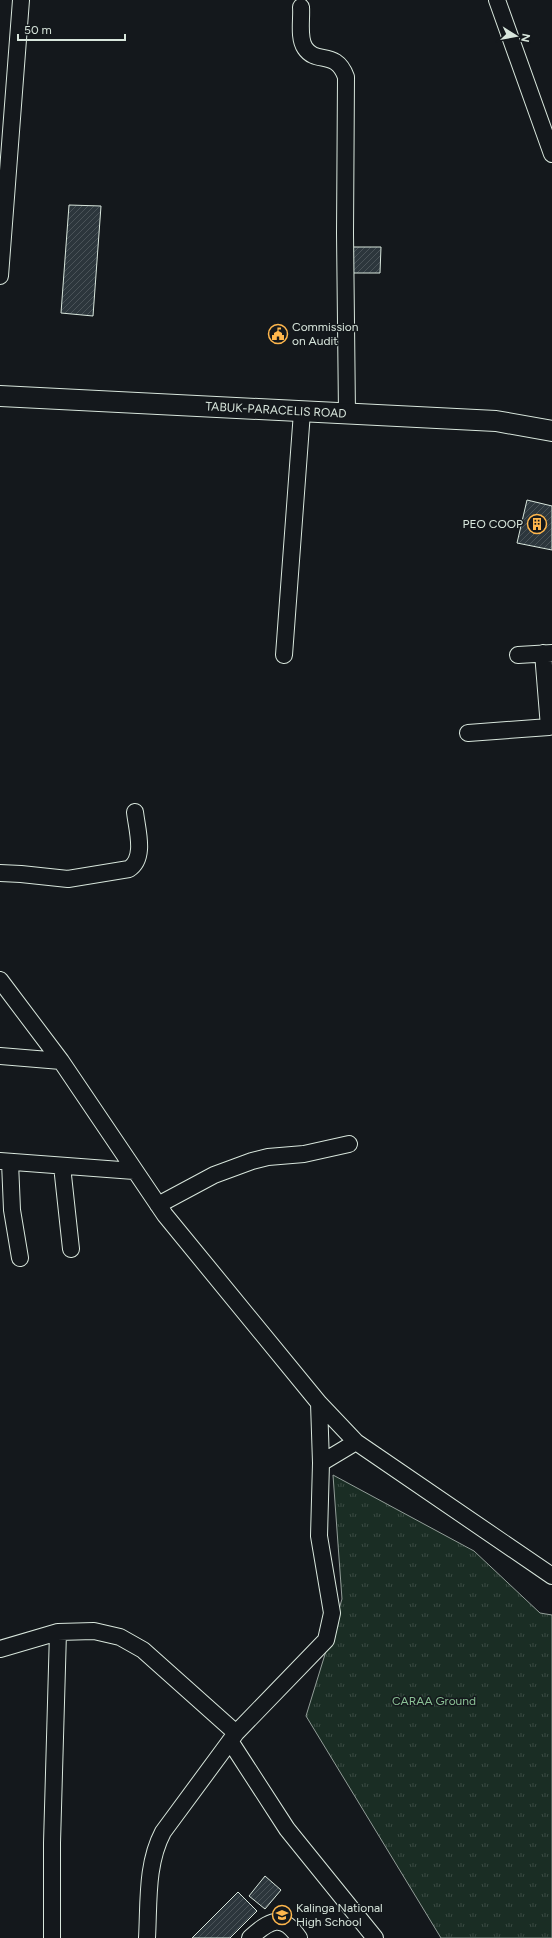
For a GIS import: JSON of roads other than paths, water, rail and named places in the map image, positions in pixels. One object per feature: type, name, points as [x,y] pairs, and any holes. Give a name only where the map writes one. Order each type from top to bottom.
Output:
[{"type":"main road","name":"TABUK-PARACELIS ROAD","points":[[0,396],[496,421],[552,430]]},
{"type":"street","points":[[0,276],[21,0]]},
{"type":"street","points":[[497,0],[552,154]]},
{"type":"street","points":[[301,7],[302,41],[305,48],[316,56],[335,60],[340,64],[346,77],[345,233],[347,414]]},
{"type":"street","points":[[284,655],[302,412]]},
{"type":"street","points":[[468,733],[549,727],[548,653],[518,655]]},
{"type":"street","points":[[0,873],[68,879],[129,869],[135,865],[139,853],[135,812]]},
{"type":"street","points":[[0,980],[60,1061],[158,1205],[319,1403],[356,1442],[552,1576]]},
{"type":"street","points":[[0,1056],[60,1061]]},
{"type":"street","points":[[158,1205],[214,1176],[252,1160],[312,1153],[349,1144]]},
{"type":"street","points":[[20,1258],[5,1162],[134,1171]]},
{"type":"street","points":[[62,1166],[71,1249]]},
{"type":"street","points":[[147,1938],[152,1860],[156,1844],[163,1832],[233,1737],[326,1640],[331,1625],[332,1613],[319,1536],[319,1403]]},
{"type":"street","points":[[320,1463],[356,1442]]},
{"type":"street","points":[[0,1649],[58,1632],[94,1631],[120,1637],[143,1650],[233,1737],[287,1829],[375,1938]]},
{"type":"street","points":[[52,1938],[52,1843],[58,1632]]},
{"type":"street","points":[[250,1938],[264,1925],[274,1921],[282,1922],[291,1927],[299,1938]]},
{"type":"place","name":"Commission on Audit","points":[[278,334]]},
{"type":"place","name":"PEO COOP","points":[[537,524]]},
{"type":"place","name":"Kalinga National High School","points":[[282,1915]]},
{"type":"park label","name":"CARAA Ground","points":[[434,1701]]}]
